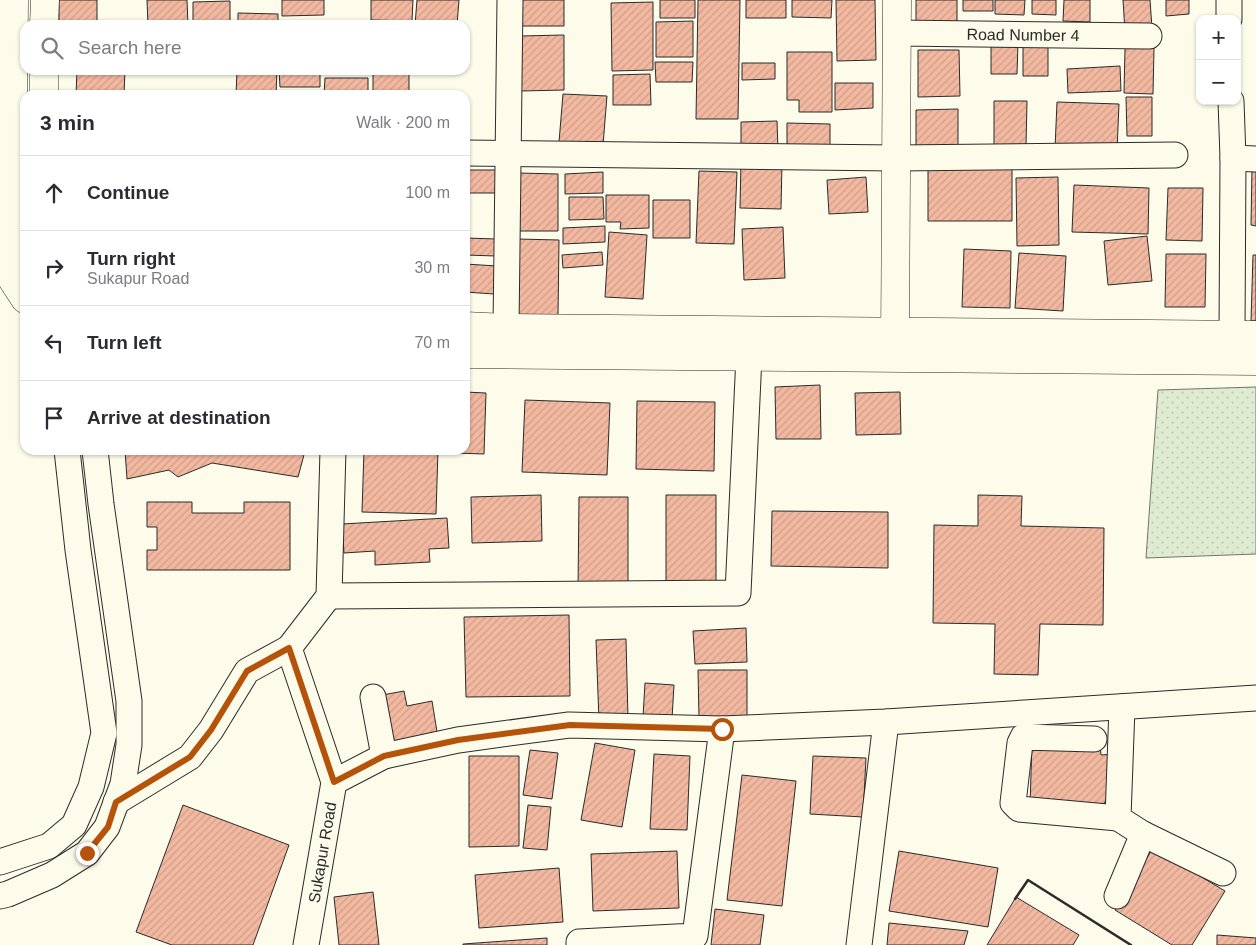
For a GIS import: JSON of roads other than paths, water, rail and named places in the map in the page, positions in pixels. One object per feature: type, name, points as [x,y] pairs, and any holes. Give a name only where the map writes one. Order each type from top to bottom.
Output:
[{"type":"street","points":[[14,0],[19,152],[12,279],[20,291]]},
{"type":"street","points":[[44,20],[45,0]]},
{"type":"street","points":[[506,328],[510,0]]},
{"type":"street","points":[[895,344],[897,0]]},
{"type":"street","points":[[1229,0],[1229,15]]},
{"type":"street","name":"Road Number 4","points":[[897,33],[1149,36]]},
{"type":"street","points":[[44,75],[44,90]]},
{"type":"street","points":[[1137,347],[1244,334],[1244,159],[1232,105]]},
{"type":"street","points":[[470,152],[896,158],[1175,155]]},
{"type":"street","points":[[470,326],[895,344],[1137,347],[1256,361]]},
{"type":"street","points":[[470,354],[749,356],[895,344]]},
{"type":"street","points":[[329,596],[738,594],[749,356]]},
{"type":"street","points":[[0,862],[49,846],[74,825],[91,787],[104,734],[78,550],[68,455]]},
{"type":"street","points":[[0,896],[52,875],[87,853],[108,827],[123,784],[128,745],[129,702],[96,455]]},
{"type":"street","points":[[116,802],[190,757],[211,730],[247,671],[289,648],[329,596],[333,455]]},
{"type":"street","name":"Sukapur Road","points":[[289,648],[334,782],[306,945]]},
{"type":"street","points":[[373,697],[384,756]]},
{"type":"street","points":[[334,782],[384,756],[458,740],[570,725],[722,729],[886,722],[1256,698]]},
{"type":"street","points":[[1118,818],[1122,707]]},
{"type":"street","points":[[859,945],[886,722]]},
{"type":"street","points":[[579,945],[579,942],[695,936],[722,729]]},
{"type":"street","points":[[1094,739],[1024,738],[1020,743],[1013,803],[1019,809],[1118,818],[1143,834],[1223,873]]},
{"type":"street","points":[[1117,896],[1143,834]]}]
